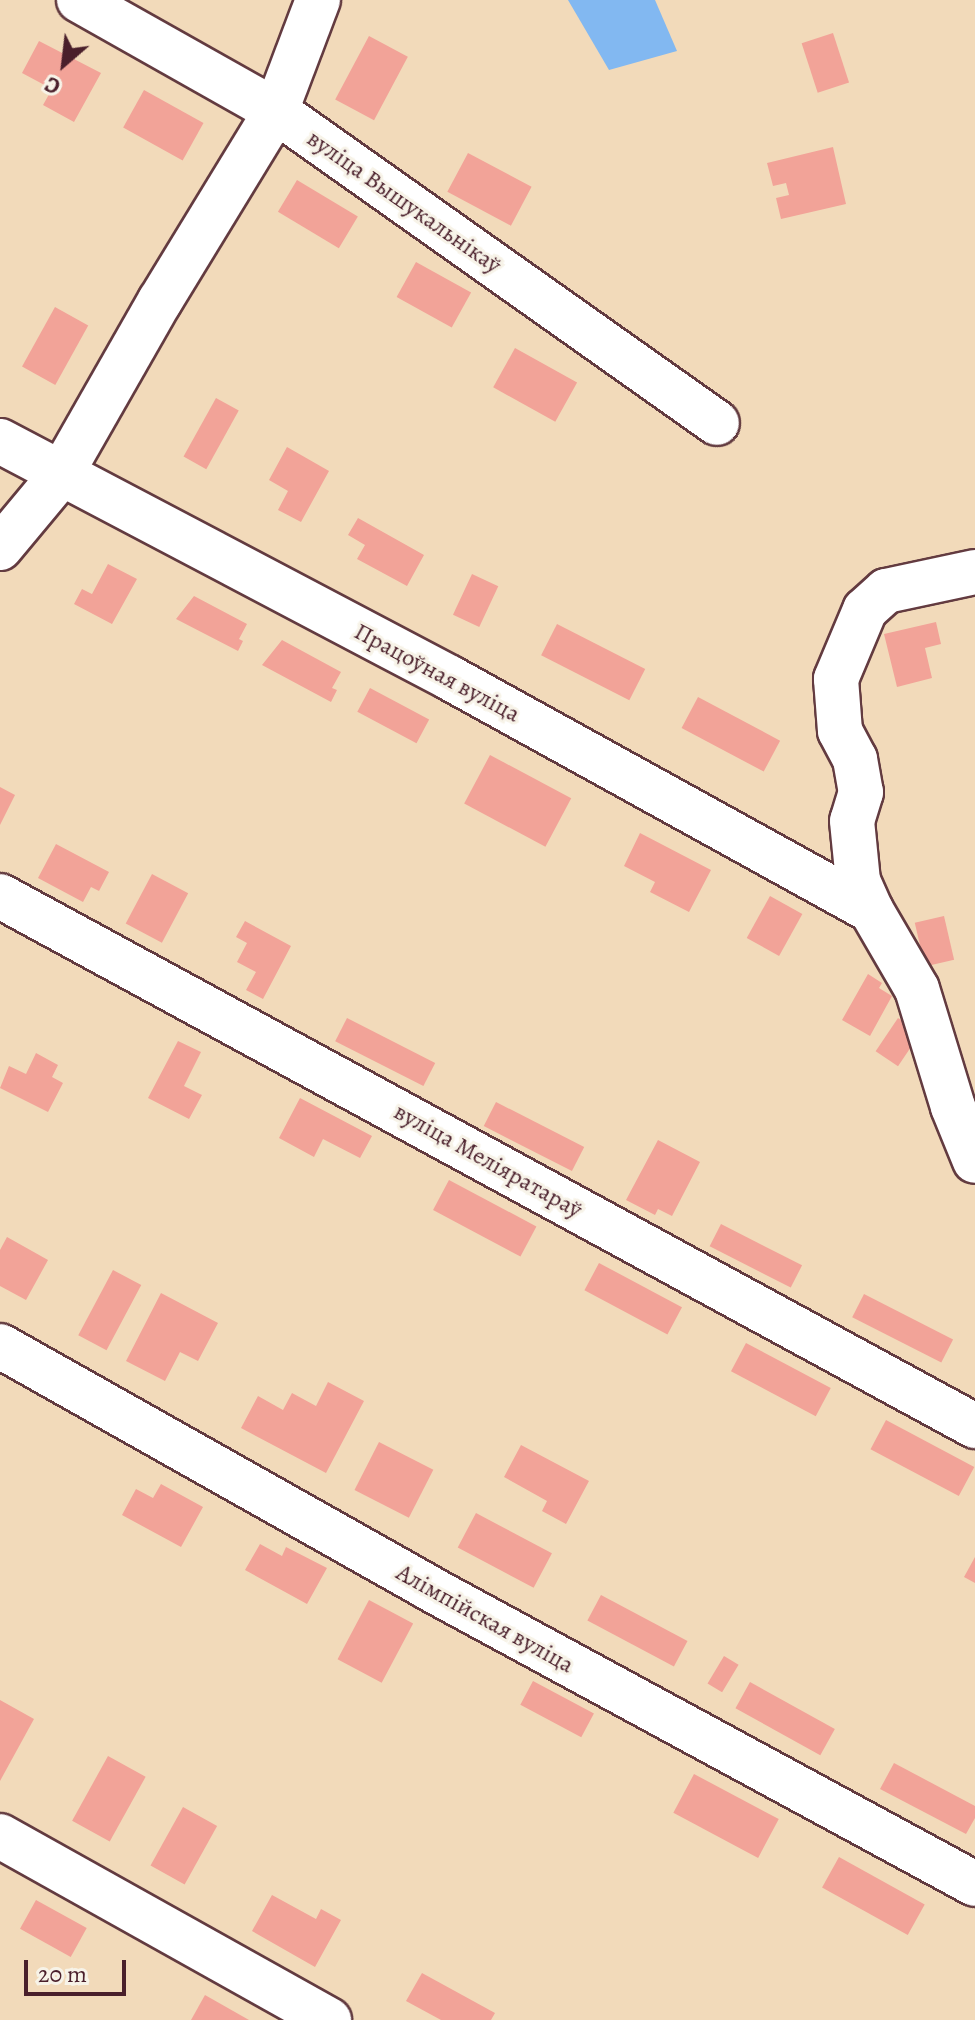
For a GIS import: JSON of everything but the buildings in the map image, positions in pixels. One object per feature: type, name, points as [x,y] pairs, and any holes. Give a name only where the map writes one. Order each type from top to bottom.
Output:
[{"type":"street","name":"вуліца Вышукальнікаў","points":[[79,0],[276,111],[717,423]]},
{"type":"street","points":[[0,548],[60,476],[160,301],[276,111],[318,0]]},
{"type":"street","name":"Працоўная вуліца","points":[[0,441],[60,476],[450,678],[871,910]]},
{"type":"street","points":[[975,572],[886,591],[865,610],[836,679],[840,731],[855,759],[861,792],[852,821],[852,851],[858,881],[871,910],[917,989],[953,1107],[975,1161]]},
{"type":"street","name":"вуліца Меліяратараў","points":[[0,896],[975,1426]]},
{"type":"street","name":"Алімпійская вуліца","points":[[0,1346],[429,1588],[975,1884]]},
{"type":"street","points":[[0,1836],[329,2020]]},
{"type":"water","points":[[568,0],[655,0],[677,51],[609,70]]}]
